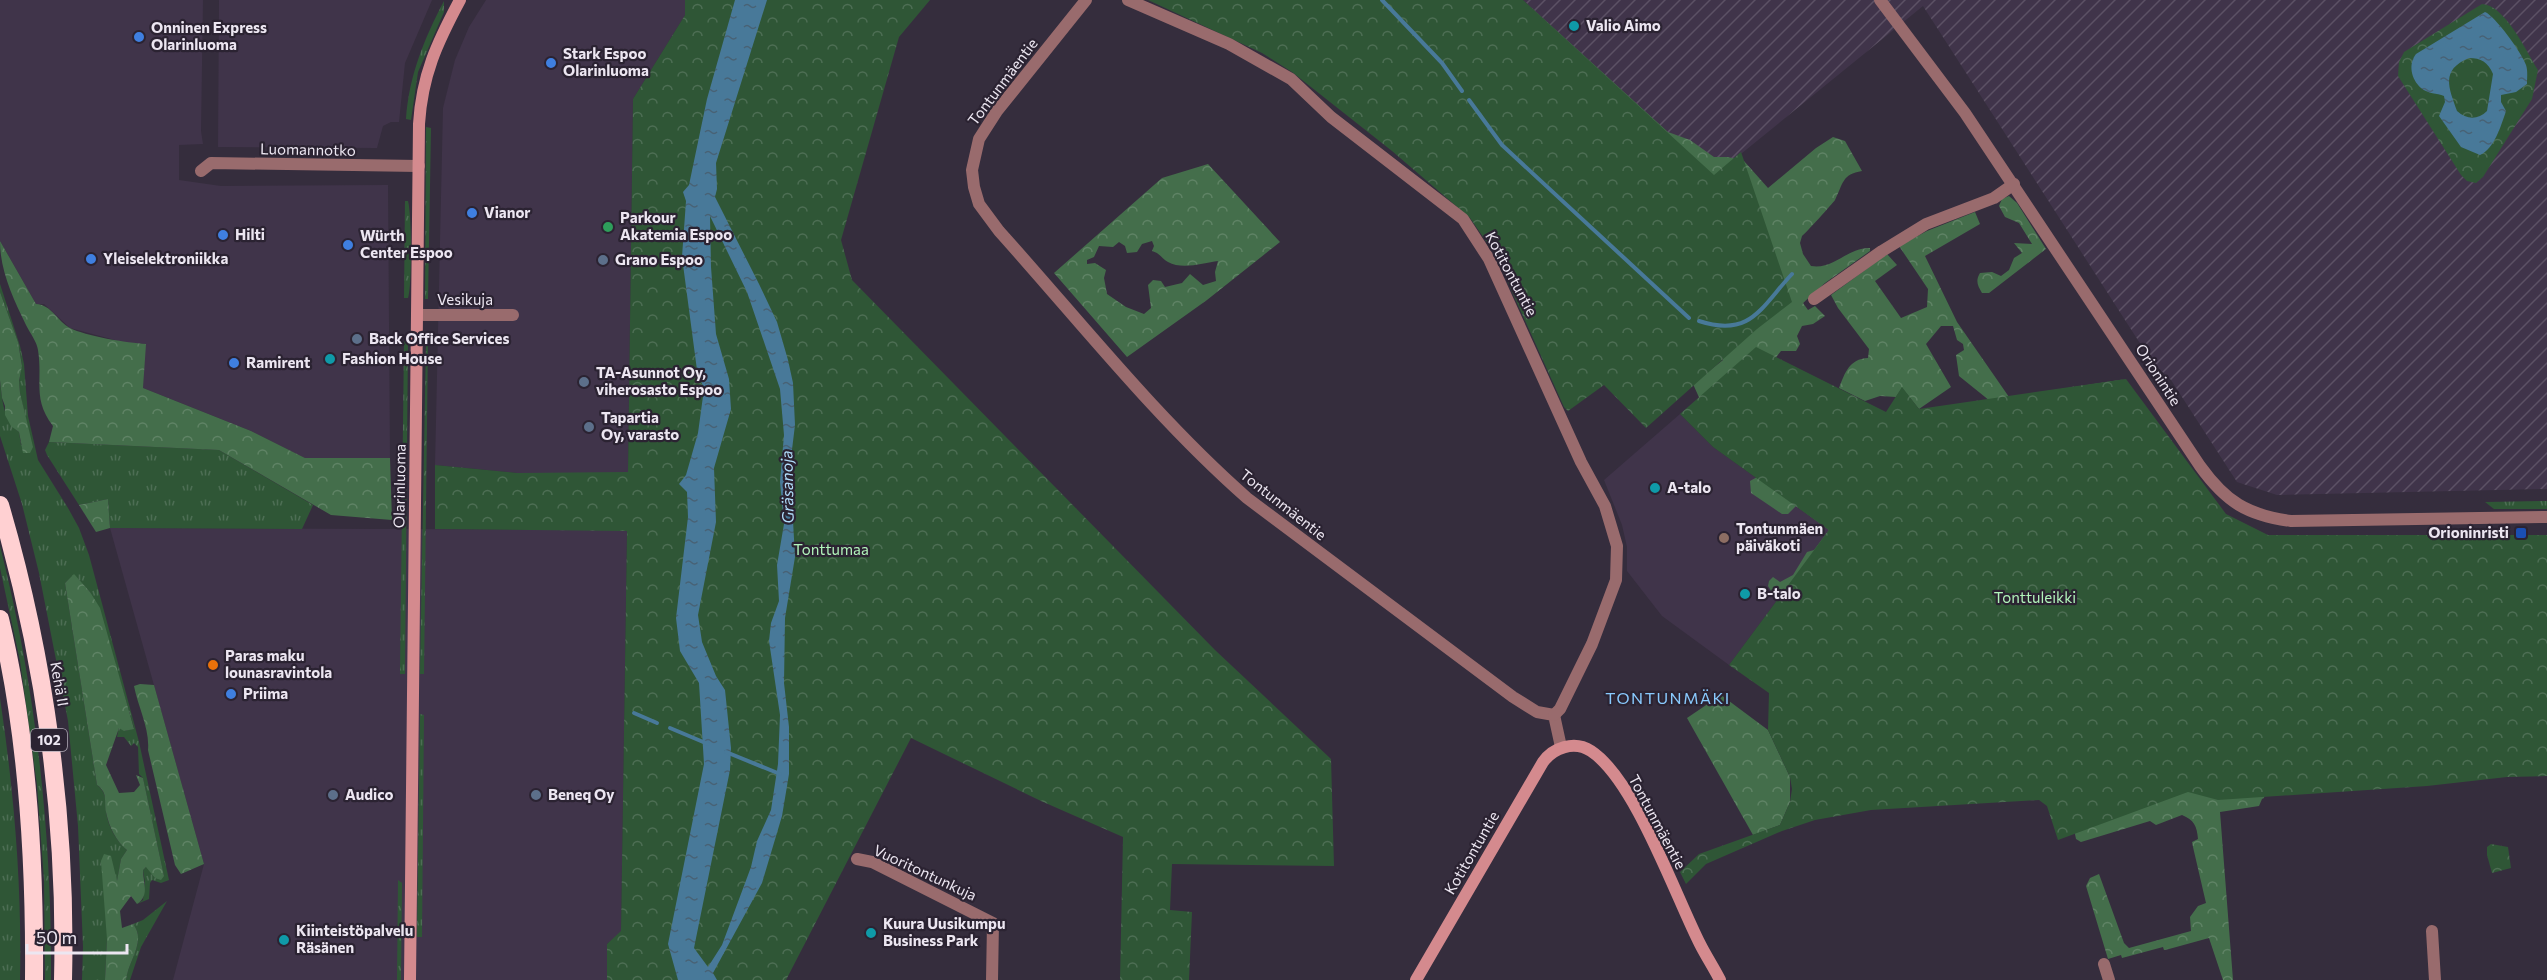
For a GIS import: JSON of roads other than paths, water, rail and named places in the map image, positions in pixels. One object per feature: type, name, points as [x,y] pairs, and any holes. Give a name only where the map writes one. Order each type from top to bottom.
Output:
[{"type":"highway","name":"Kehä II","points":[[0,505],[31,632],[44,704],[60,855],[63,980]]},
{"type":"highway","name":"102","points":[[0,619],[25,775],[32,853],[34,980]]},
{"type":"main road","name":"Olarinluoma","points":[[410,980],[418,166],[421,96],[426,72],[460,0]]},
{"type":"main road","name":"Kotitontuntie","points":[[1416,980],[1543,762],[1549,753],[1561,747]]},
{"type":"main road","name":"Tontunmäentie","points":[[1561,747],[1574,747],[1592,752],[1622,784],[1720,980]]},
{"type":"street","name":"Tontunmäentie","points":[[1086,0],[997,111],[979,139],[972,170],[979,204],[999,231],[1163,416],[1211,466],[1247,498],[1513,697],[1537,712],[1554,715]]},
{"type":"street","name":"Kotitontuntie","points":[[1128,0],[1229,44],[1291,79],[1331,117],[1463,219],[1489,259],[1581,462],[1605,506],[1617,546],[1616,580],[1592,644],[1560,709],[1554,715]]},
{"type":"street","name":"Orionintie","points":[[1880,0],[1965,113],[2014,184],[2212,483],[2239,507],[2265,518],[2291,521],[2547,518]]},
{"type":"street","name":"Luomannotko","points":[[201,171],[211,163],[418,166]]},
{"type":"street","points":[[1814,299],[1882,251],[1926,224],[1985,202],[2014,184]]},
{"type":"street","name":"Vesikuja","points":[[417,315],[513,315]]},
{"type":"street","points":[[1554,715],[1561,747]]},
{"type":"street","name":"Vuoritontunkuja","points":[[857,859],[872,862],[993,923],[992,980]]},
{"type":"street","points":[[2432,931],[2435,980]]},
{"type":"street","points":[[2104,964],[2109,980]]},
{"type":"water","name":"Gräsanoja","points":[[735,0],[767,0],[716,163],[715,197],[777,322],[793,383],[795,425],[790,466],[795,557],[785,618],[784,683],[789,727],[789,774],[782,816],[762,883],[713,973],[717,980],[678,980],[668,944],[704,764],[699,683],[680,651],[676,618],[688,517],[687,492],[679,484],[686,475],[698,433],[704,389],[697,370],[682,257],[686,201],[683,192],[689,185],[707,99]],"holes":[[[710,216],[747,292],[780,389],[784,435],[780,482],[784,524],[777,565],[779,601],[771,623],[769,641],[780,715],[778,764],[771,810],[757,841],[751,867],[722,945],[708,967],[694,948],[730,770],[731,748],[725,690],[716,676],[702,642],[698,615],[716,522],[714,468],[731,409],[729,379],[716,334]]]},
{"type":"water","points":[[2485,12],[2495,20],[2514,44],[2526,65],[2527,84],[2516,92],[2501,95],[2501,102],[2506,111],[2496,136],[2485,152],[2480,155],[2461,147],[2439,116],[2445,102],[2444,96],[2427,91],[2418,84],[2411,67],[2416,54]],"holes":[[[2469,58],[2489,66],[2493,74],[2487,111],[2472,118],[2457,111],[2451,95],[2449,80],[2454,68]]]},
{"type":"waterway","points":[[1382,0],[1442,63],[1462,91]]},
{"type":"waterway","points":[[1469,100],[1502,145],[1689,318]]},
{"type":"waterway","points":[[1699,321],[1717,325],[1743,322],[1763,308],[1792,274]]},
{"type":"waterway","points":[[634,713],[657,723]]},
{"type":"waterway","points":[[670,728],[708,744]]},
{"type":"waterway","points":[[726,752],[780,774]]},
{"type":"place","name":"Valio Aimo","points":[[1574,26]]},
{"type":"place","name":"Onninen Express Olarinluoma","points":[[139,37]]},
{"type":"place","name":"Stark Espoo Olarinluoma","points":[[551,63]]},
{"type":"place","name":"Vianor","points":[[472,213]]},
{"type":"place","name":"Parkour Akatemia Espoo","points":[[608,227]]},
{"type":"place","name":"Hilti","points":[[223,235]]},
{"type":"place","name":"Würth Center Espoo","points":[[348,245]]},
{"type":"place","name":"Yleiselektroniikka","points":[[91,259]]},
{"type":"place","name":"Grano Espoo","points":[[603,260]]},
{"type":"place","name":"Back Office Services","points":[[357,339]]},
{"type":"place","name":"Fashion House","points":[[330,359]]},
{"type":"place","name":"Ramirent","points":[[234,363]]},
{"type":"place","name":"TA-Asunnot Oy, viherosasto Espoo","points":[[584,382]]},
{"type":"place","name":"Tapartia Oy, varasto","points":[[589,427]]},
{"type":"place","name":"A-talo","points":[[1655,488]]},
{"type":"place","name":"Orioninristi","points":[[2521,533]]},
{"type":"place","name":"Tontunmäen päiväkoti","points":[[1724,538]]},
{"type":"place","name":"B-talo","points":[[1745,594]]},
{"type":"place","name":"Paras maku lounasravintola","points":[[213,665]]},
{"type":"place","name":"Priima","points":[[231,694]]},
{"type":"place","name":"Audico","points":[[333,795]]},
{"type":"place","name":"Beneq Oy","points":[[536,795]]},
{"type":"place","name":"Kuura Uusikumpu Business Park","points":[[871,933]]},
{"type":"place","name":"Kiinteistöpalvelu Räsänen","points":[[284,940]]},
{"type":"district","name":"TONTUNMÄKI","points":[[1668,698]]},
{"type":"park label","name":"Tonttumaa","points":[[831,550]]},
{"type":"park label","name":"Tonttuleikki","points":[[2035,598]]}]
